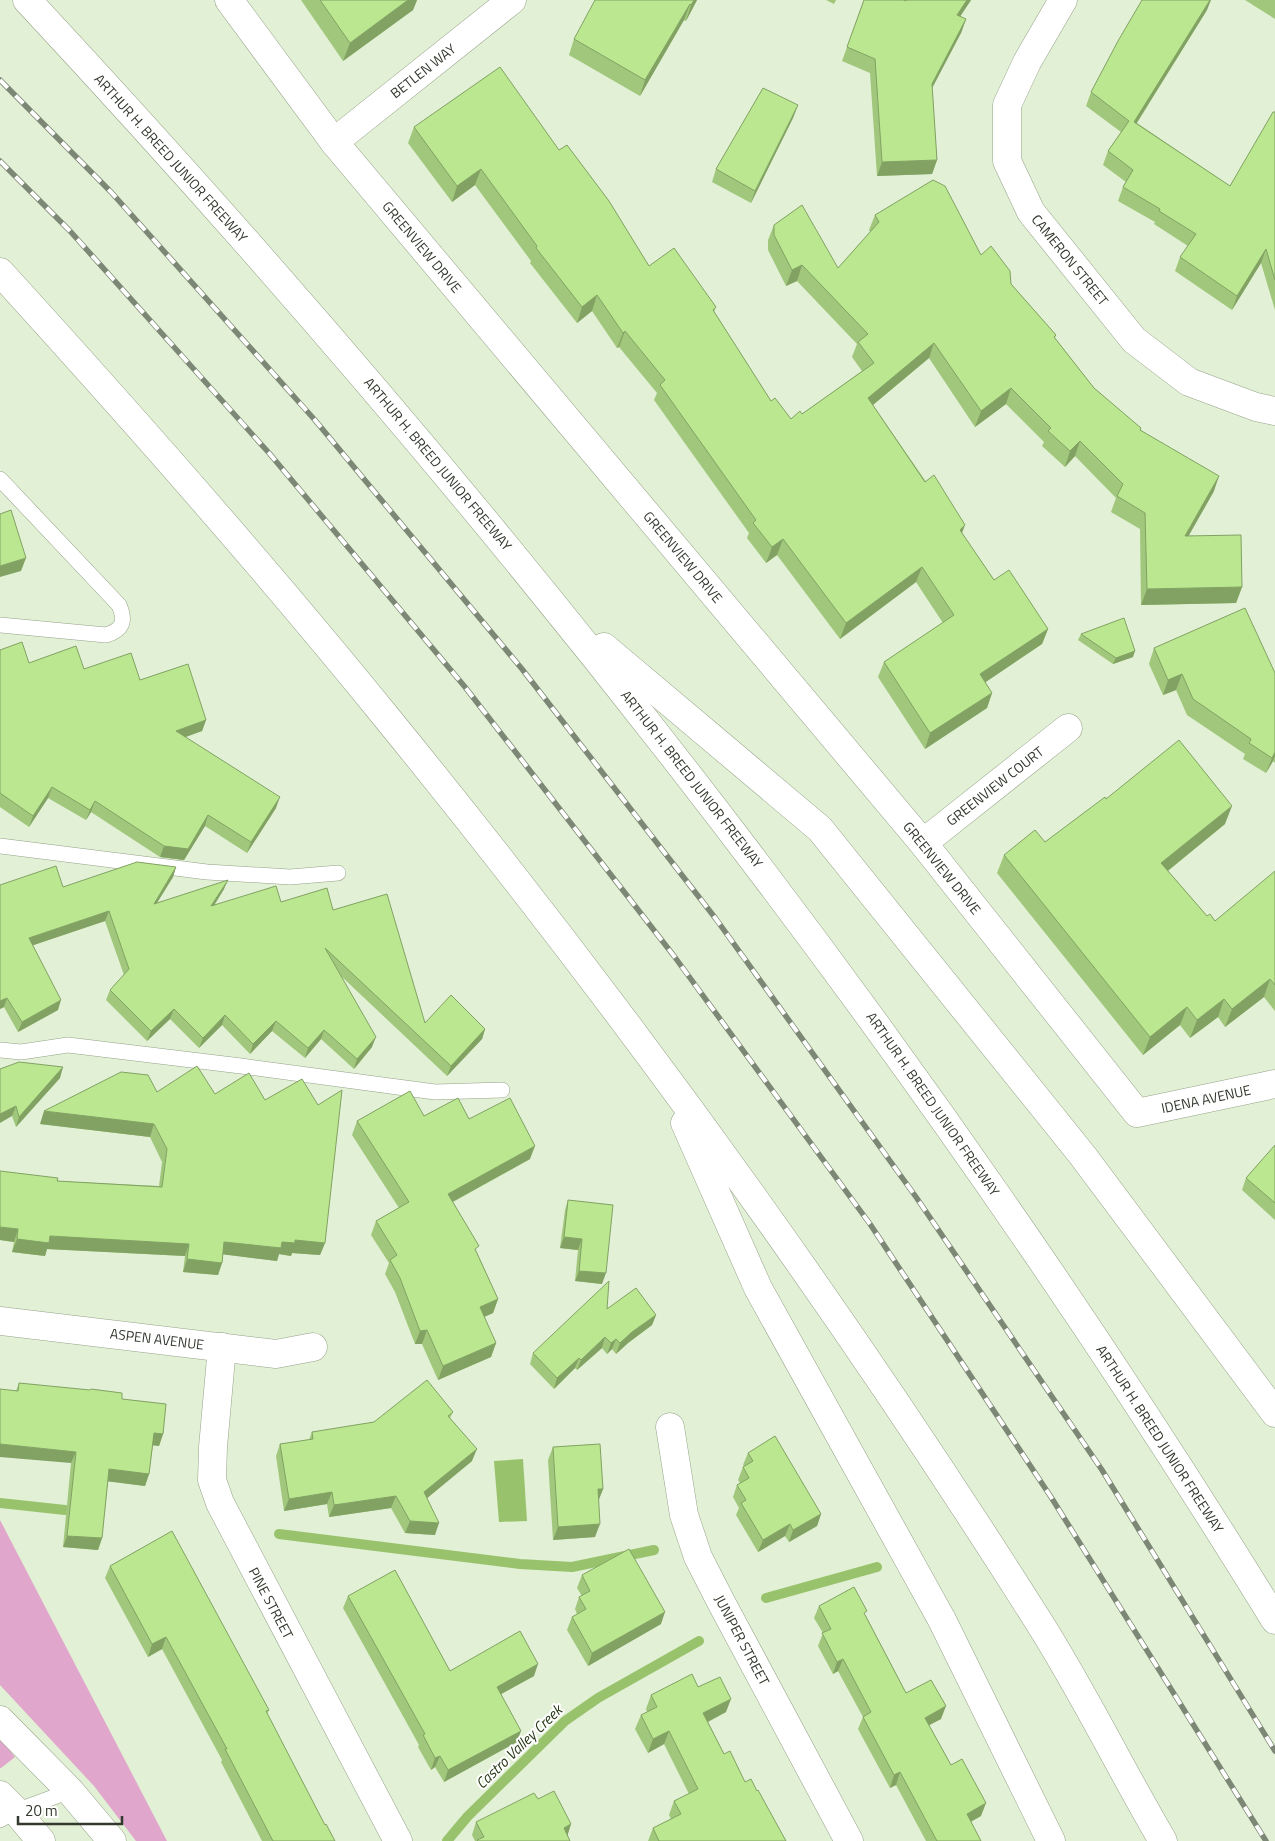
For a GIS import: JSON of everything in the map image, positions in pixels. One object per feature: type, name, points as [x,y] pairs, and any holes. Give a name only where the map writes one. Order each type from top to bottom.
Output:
[{"type":"main road","name":"ARTHUR H. BREED JUNIOR FREEWAY","points":[[27,0],[165,150],[362,373],[556,606],[743,845],[925,1092],[1098,1344],[1184,1475],[1275,1620]]},
{"type":"main road","name":"GREENVIEW DRIVE","points":[[229,0],[334,142],[923,843],[1137,1114]]},
{"type":"main road","name":"BETLEN WAY","points":[[334,142],[512,0]]},
{"type":"main road","name":"CAMERON STREET","points":[[1063,0],[1027,62],[1007,105],[1007,161],[1030,212],[1134,340],[1189,382],[1256,407],[1275,411]]},
{"type":"main road","points":[[0,272],[194,488],[386,717],[487,842],[662,1072],[835,1314],[994,1552],[1046,1632],[1164,1841]]},
{"type":"main road","points":[[556,606],[820,829],[1084,1156],[1275,1414]]},
{"type":"main road","name":"GREENVIEW COURT","points":[[923,843],[1068,728]]},
{"type":"main road","points":[[662,1072],[758,1288],[942,1620],[1050,1841]]},
{"type":"main road","name":"IDENA AVENUE","points":[[1137,1114],[1275,1084]]},
{"type":"main road","name":"ASPEN AVENUE","points":[[0,1321],[276,1354],[313,1347]]},
{"type":"main road","name":"PINE STREET","points":[[222,1347],[212,1480],[220,1503],[398,1841]]},
{"type":"main road","name":"JUNIPER STREET","points":[[670,1427],[684,1515],[698,1557],[849,1841]]},
{"type":"main road","points":[[0,1720],[70,1790],[112,1841]]},
{"type":"main road","points":[[5,1808],[41,1841]]},
{"type":"lane","points":[[0,479],[120,605],[123,615],[122,625],[115,632],[106,635],[0,625]]},
{"type":"lane","points":[[0,846],[207,872],[290,877],[338,873]]},
{"type":"lane","points":[[0,1050],[21,1052],[68,1045],[435,1092],[502,1090]]},
{"type":"lane","points":[[5,1808],[70,1790]]},
{"type":"shaded area","points":[[523,1459],[527,1521],[499,1522],[494,1461]]},
{"type":"shaded area","points":[[0,1520],[167,1841],[136,1841],[94,1786],[0,1685]]},
{"type":"shaded area","points":[[0,1738],[15,1757],[1,1768],[0,1768]]},
{"type":"building","points":[[320,0],[408,0],[350,43]]},
{"type":"building","points":[[595,0],[694,0],[645,80],[574,39]]},
{"type":"building","points":[[864,0],[967,0],[957,15],[966,19],[932,84],[937,160],[882,162],[875,59],[847,47]]},
{"type":"building","points":[[1142,0],[1210,0],[1134,122],[1230,186],[1273,112],[1275,112],[1275,280],[1266,249],[1237,296],[1180,257],[1196,234],[1159,211],[1160,209],[1123,187],[1133,170],[1108,151],[1129,121],[1091,92]]},
{"type":"building","points":[[500,67],[559,150],[567,145],[609,201],[649,266],[674,248],[716,307],[713,310],[771,401],[775,398],[791,419],[800,411],[802,414],[874,363],[858,342],[868,334],[802,265],[792,270],[774,235],[774,225],[802,205],[838,268],[879,222],[875,215],[933,180],[945,186],[981,255],[991,246],[1010,271],[1011,284],[1056,335],[1054,337],[1094,388],[1141,428],[1140,430],[1219,476],[1185,536],[1241,535],[1242,587],[1147,589],[1145,513],[1117,496],[1123,484],[1080,441],[1070,451],[1048,431],[1051,428],[1011,388],[981,411],[934,343],[868,398],[925,482],[934,475],[965,525],[960,530],[994,580],[1009,570],[1048,629],[980,674],[992,693],[930,733],[884,662],[954,615],[922,567],[846,623],[783,539],[772,547],[753,523],[756,520],[660,385],[665,380],[625,331],[623,333],[597,295],[582,307],[536,248],[537,246],[481,169],[457,186],[414,127]]},
{"type":"building","points":[[763,88],[798,105],[755,191],[716,169]]},
{"type":"building","points":[[11,510],[26,558],[0,566],[0,514]]},
{"type":"building","points":[[1245,608],[1275,673],[1275,752],[1272,758],[1249,743],[1251,739],[1193,699],[1182,674],[1168,680],[1154,648]]},
{"type":"building","points":[[1124,618],[1135,651],[1116,658],[1081,634]]},
{"type":"building","points":[[22,642],[29,663],[76,646],[84,669],[131,653],[140,680],[188,664],[206,720],[176,731],[280,797],[251,842],[208,815],[188,849],[164,846],[95,801],[90,810],[52,787],[33,816],[0,793],[0,650]]},
{"type":"building","points":[[1179,740],[1232,806],[1161,863],[1207,916],[1210,914],[1215,921],[1275,871],[1275,985],[1270,979],[1232,1009],[1224,999],[1197,1020],[1187,1007],[1150,1037],[1004,855],[1035,830],[1045,842],[1105,797],[1106,799]]},
{"type":"building","points":[[137,862],[176,867],[154,904],[228,880],[211,906],[276,886],[281,902],[327,888],[333,910],[387,894],[425,1023],[451,995],[485,1029],[451,1066],[325,948],[376,1037],[357,1059],[324,1030],[308,1048],[276,1021],[253,1044],[225,1015],[203,1038],[174,1009],[151,1031],[110,990],[129,969],[109,911],[29,938],[61,1000],[22,1022],[7,998],[0,1001],[0,885],[56,866],[63,887]]},
{"type":"building","points":[[19,1062],[63,1067],[19,1117],[16,1106],[0,1114],[0,1069]]},
{"type":"building","points":[[197,1066],[215,1094],[249,1073],[265,1100],[302,1079],[318,1105],[342,1090],[325,1243],[295,1240],[295,1243],[282,1242],[281,1248],[224,1242],[222,1263],[187,1259],[189,1244],[50,1236],[49,1243],[17,1239],[18,1229],[0,1227],[0,1171],[58,1178],[57,1181],[162,1187],[167,1149],[154,1124],[44,1111],[121,1072],[148,1075],[157,1092]]},
{"type":"building","points":[[410,1091],[424,1116],[458,1098],[469,1119],[510,1098],[535,1146],[448,1194],[479,1246],[475,1249],[498,1299],[480,1307],[496,1343],[443,1366],[427,1330],[420,1331],[400,1278],[390,1260],[397,1255],[376,1221],[409,1202],[357,1121]]},
{"type":"building","points":[[1275,1145],[1275,1203],[1246,1178]]},
{"type":"building","points":[[568,1200],[613,1205],[606,1273],[579,1271],[582,1239],[564,1237]]},
{"type":"building","points":[[609,1281],[607,1309],[636,1288],[656,1315],[620,1343],[616,1339],[611,1343],[605,1337],[581,1360],[579,1358],[557,1378],[533,1353]]},
{"type":"building","points":[[427,1380],[453,1412],[448,1416],[477,1449],[424,1492],[439,1523],[410,1521],[396,1496],[334,1505],[332,1492],[289,1499],[280,1444],[313,1439],[312,1432],[374,1422]]},
{"type":"building","points":[[19,1383],[122,1393],[122,1399],[166,1404],[163,1434],[154,1433],[149,1474],[109,1469],[102,1538],[67,1536],[76,1452],[0,1444],[0,1389],[18,1391]]},
{"type":"building","points":[[775,1436],[821,1514],[793,1530],[790,1524],[763,1540],[741,1503],[746,1500],[737,1485],[749,1478],[743,1467],[753,1461],[748,1453]]},
{"type":"building","points":[[600,1444],[603,1489],[598,1489],[600,1524],[558,1527],[553,1447]]},
{"type":"building","points":[[172,1531],[269,1710],[266,1711],[335,1841],[273,1841],[225,1749],[227,1749],[166,1637],[152,1644],[110,1566]]},
{"type":"building","points":[[629,1549],[665,1612],[592,1653],[572,1617],[586,1609],[579,1597],[590,1591],[582,1575]]},
{"type":"building","points":[[395,1570],[450,1671],[520,1631],[538,1664],[497,1687],[521,1731],[448,1770],[440,1756],[435,1758],[423,1735],[425,1734],[348,1596]]},
{"type":"building","points":[[854,1587],[867,1611],[864,1613],[906,1693],[931,1680],[946,1706],[925,1718],[951,1765],[962,1759],[986,1803],[967,1814],[981,1841],[937,1841],[900,1772],[894,1775],[863,1717],[871,1712],[843,1659],[837,1662],[822,1633],[831,1629],[819,1606]]},
{"type":"building","points":[[692,1674],[698,1687],[720,1677],[731,1699],[703,1713],[724,1754],[730,1751],[745,1782],[751,1779],[786,1841],[659,1841],[653,1828],[681,1814],[674,1801],[698,1789],[669,1731],[653,1739],[641,1715],[657,1707],[651,1695]]},
{"type":"building","points":[[554,1791],[571,1824],[564,1828],[570,1841],[477,1840],[484,1837],[476,1822],[534,1793],[538,1799]]},
{"type":"waterway","points":[[0,1503],[65,1510]]},
{"type":"waterway","points":[[279,1534],[520,1564],[572,1567],[654,1550]]},
{"type":"waterway","points":[[766,1598],[877,1567]]},
{"type":"waterway","name":"Castro Valley Creek","points":[[447,1841],[468,1816],[565,1721],[598,1698],[699,1641]]},
{"type":"railway","points":[[0,80],[111,192],[314,419],[522,669],[716,919],[916,1197],[1102,1470],[1275,1751]]},
{"type":"railway","points":[[0,161],[70,231],[269,453],[465,687],[674,956],[870,1224],[1051,1497],[1266,1841]]}]
